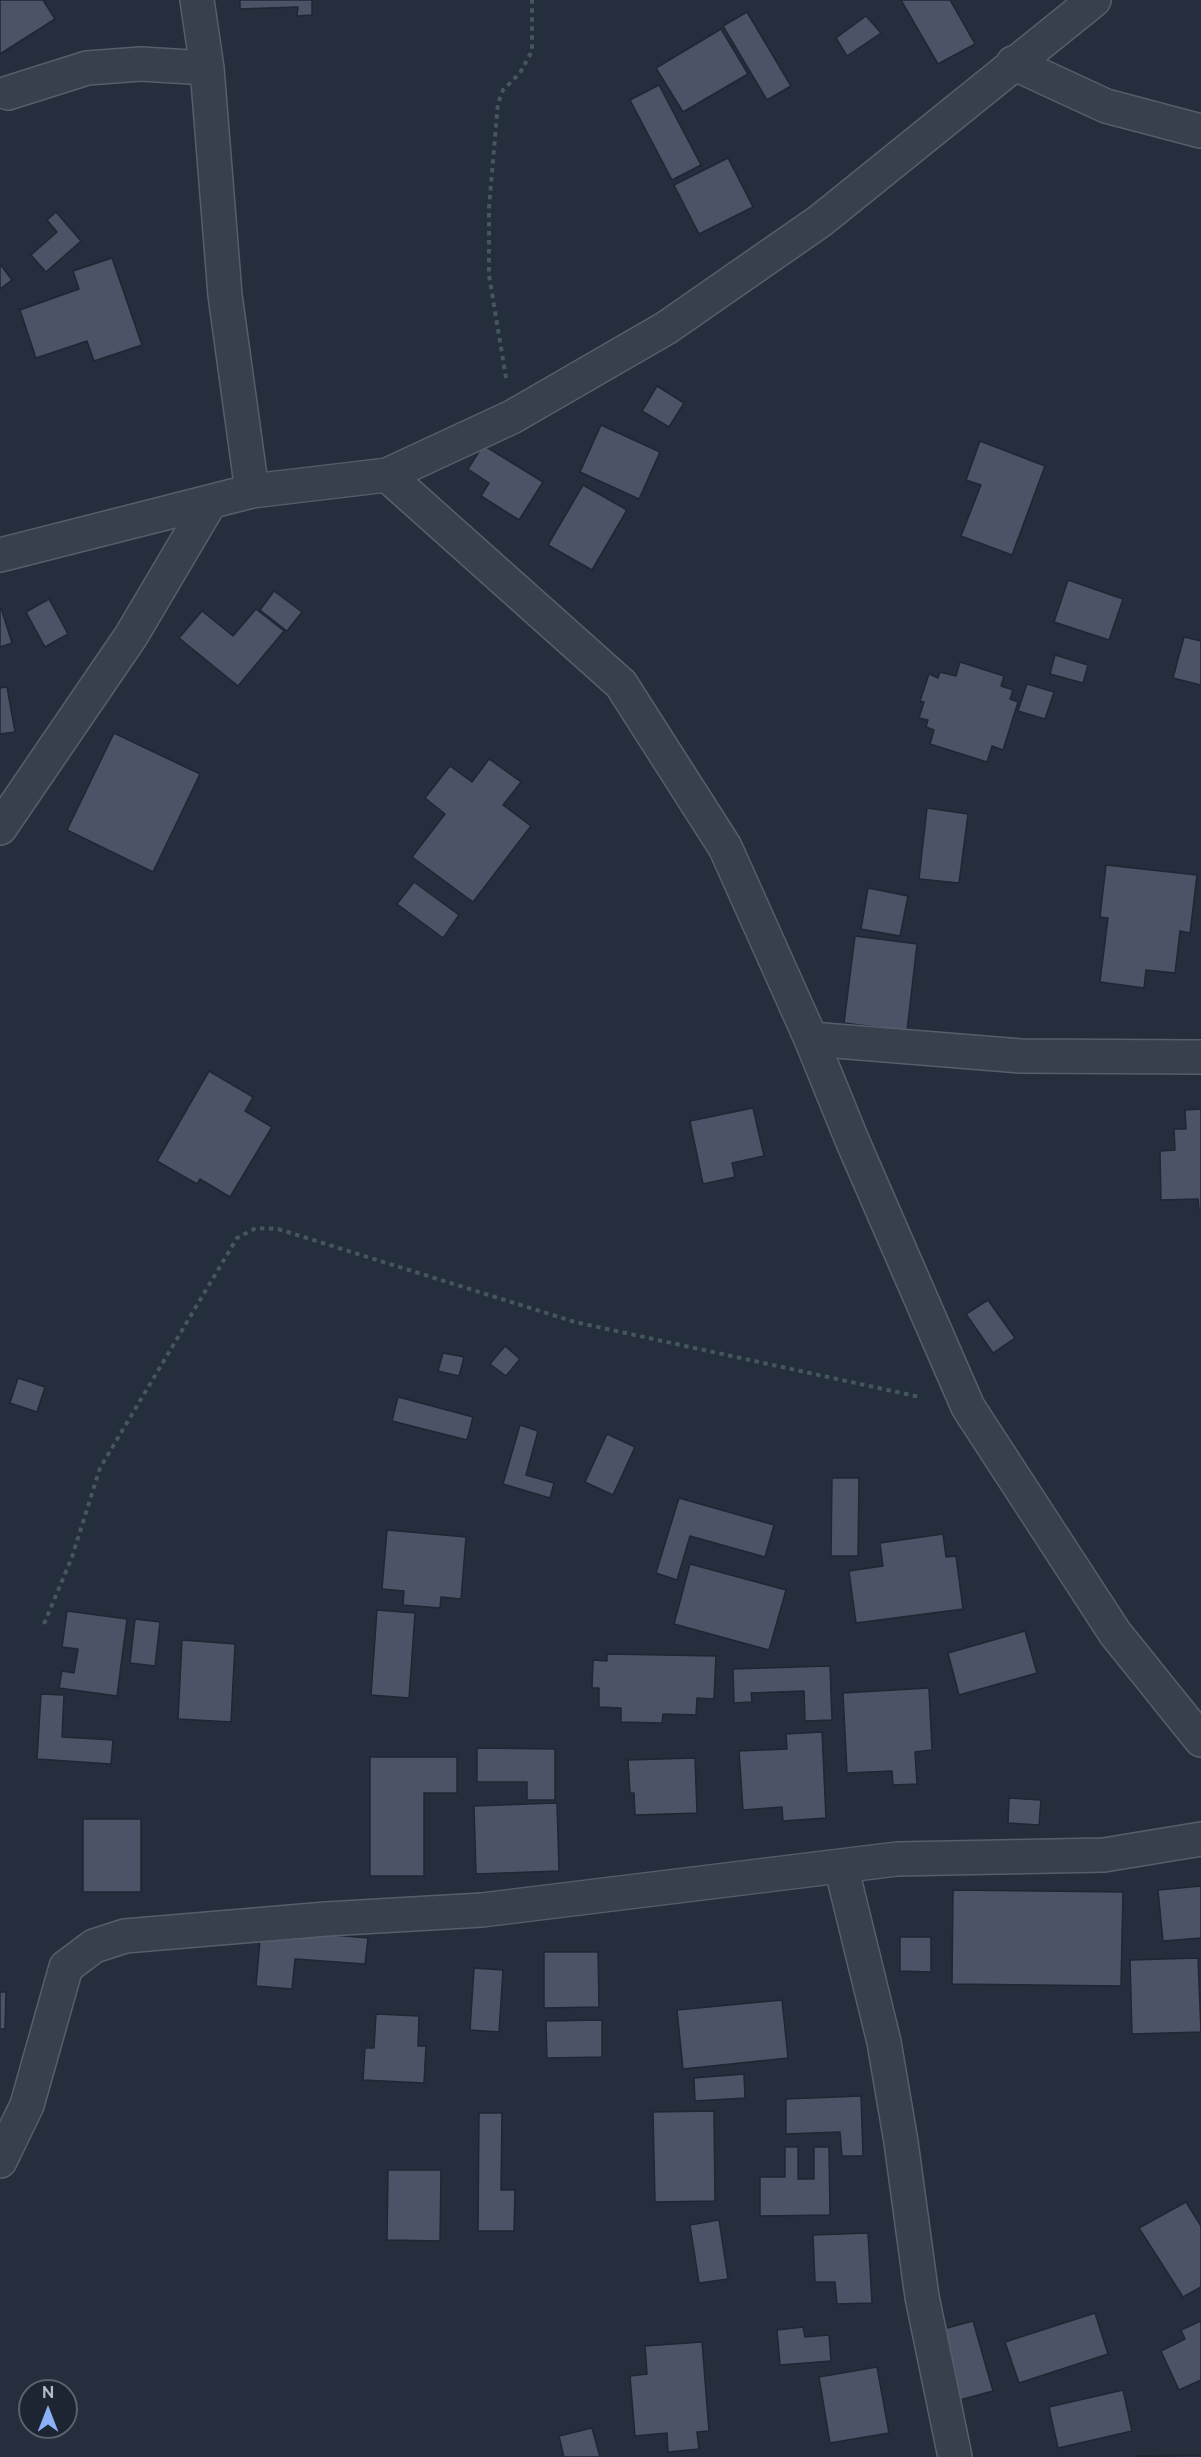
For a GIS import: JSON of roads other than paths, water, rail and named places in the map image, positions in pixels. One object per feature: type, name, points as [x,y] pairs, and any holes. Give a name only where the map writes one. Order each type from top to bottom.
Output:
[{"type":"street","points":[[197,0],[207,68],[225,295],[252,491]]},
{"type":"street","points":[[0,555],[209,504],[252,491],[387,475],[512,417],[666,328],[820,221],[1013,63],[1094,0]]},
{"type":"street","points":[[1013,63],[1106,106],[1201,131]]},
{"type":"street","points":[[8,93],[87,68],[141,64],[207,68]]},
{"type":"street","points":[[387,475],[621,684],[725,847],[811,1039],[852,1140],[968,1407],[1115,1633],[1201,1740]]},
{"type":"street","points":[[0,828],[131,636],[209,504]]},
{"type":"street","points":[[811,1039],[1021,1056],[1201,1056]]},
{"type":"street","points":[[0,2162],[27,2105],[66,1967],[94,1946],[125,1936],[326,1919],[482,1911],[897,1859],[1104,1856],[1201,1839]]},
{"type":"street","points":[[841,1866],[884,2042],[901,2142],[922,2297],[954,2457]]}]
